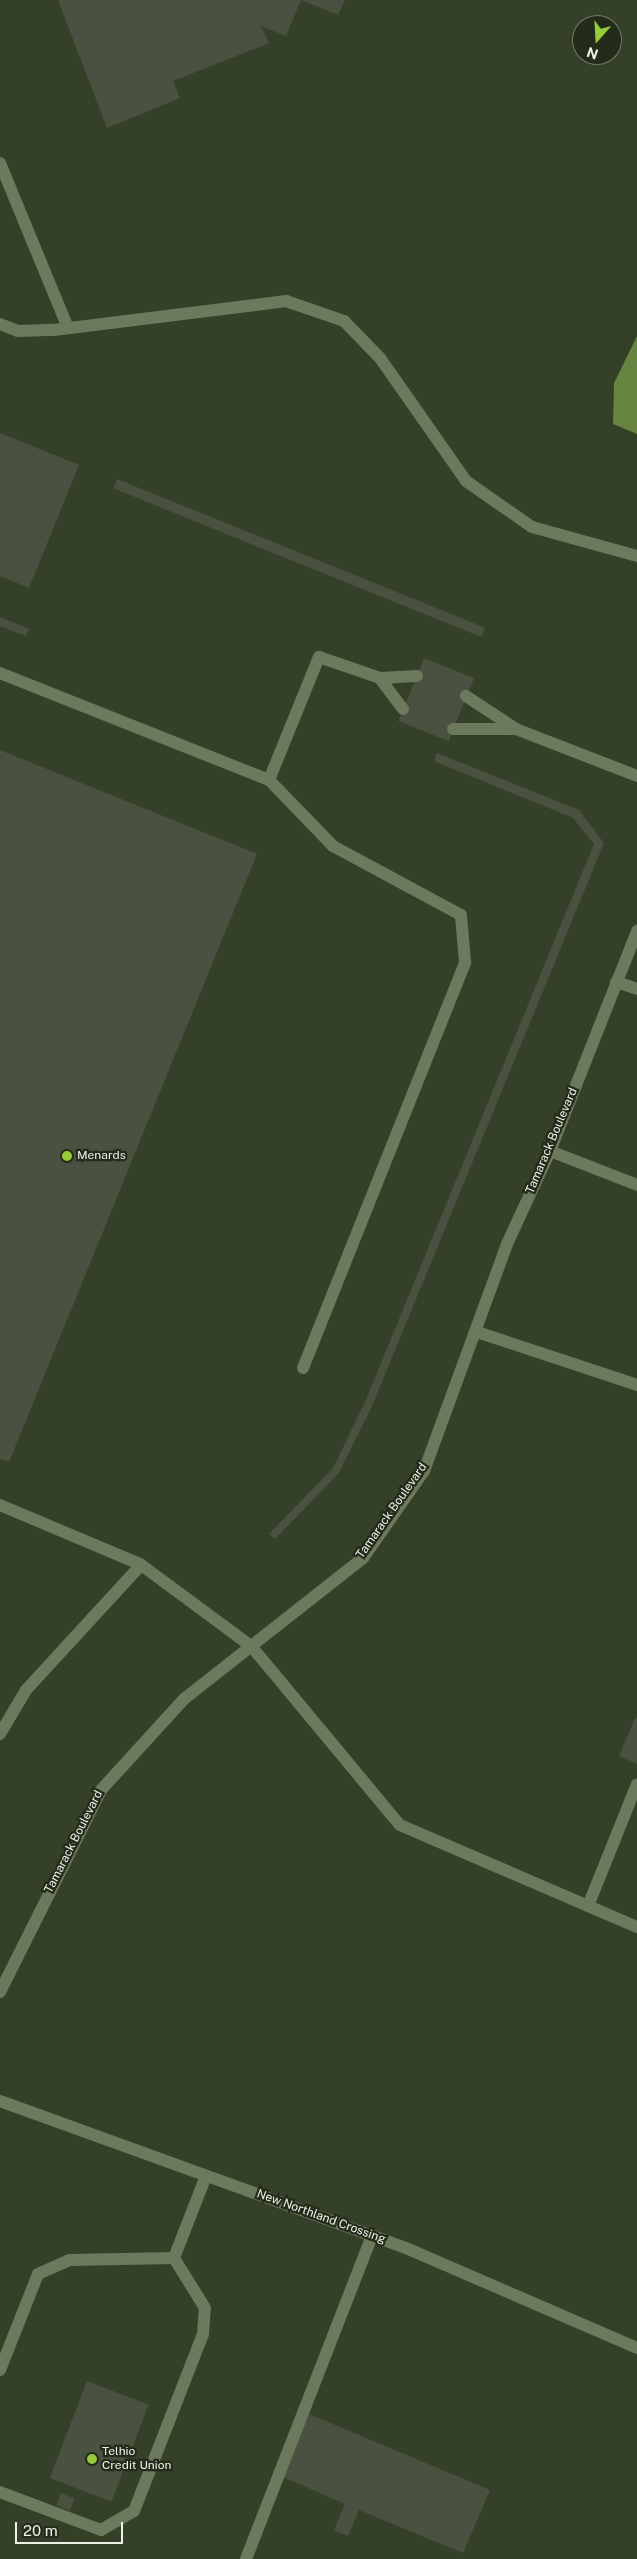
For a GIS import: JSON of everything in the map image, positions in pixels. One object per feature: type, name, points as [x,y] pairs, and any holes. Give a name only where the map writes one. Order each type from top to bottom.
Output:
[{"type":"street","points":[[0,163],[68,328]]},
{"type":"street","points":[[0,324],[18,332],[68,328],[286,300],[344,321],[380,358],[466,481],[532,527],[637,556]]},
{"type":"street","points":[[269,780],[319,657],[380,678],[417,676]]},
{"type":"street","points":[[0,673],[269,780],[333,846],[461,915],[465,962],[303,1368]]},
{"type":"street","points":[[380,678],[403,709]]},
{"type":"street","points":[[466,696],[516,729],[637,776]]},
{"type":"street","points":[[453,728],[516,729]]},
{"type":"street","name":"Tamarack Boulevard","points":[[0,1992],[101,1790],[184,1699],[252,1647],[368,1550],[424,1470],[477,1332],[507,1244],[550,1151],[637,931]]},
{"type":"street","points":[[616,982],[637,989]]},
{"type":"street","points":[[550,1151],[637,1185]]},
{"type":"street","points":[[477,1332],[637,1385]]},
{"type":"street","points":[[0,1505],[141,1565],[252,1647],[400,1825],[637,1927]]},
{"type":"street","points":[[0,1734],[26,1690],[141,1565]]},
{"type":"street","points":[[588,1906],[637,1784]]},
{"type":"street","name":"New Northland Crossing","points":[[0,2101],[372,2236],[637,2348]]},
{"type":"street","points":[[174,2258],[206,2176]]},
{"type":"street","points":[[246,2559],[372,2236]]},
{"type":"street","points":[[0,2370],[38,2274],[69,2260],[174,2258]]},
{"type":"street","points":[[0,2492],[101,2530],[134,2511],[203,2334],[205,2308],[174,2258]]},
{"type":"shaded area","points":[[0,0],[637,0],[637,336],[614,383],[613,424],[637,434],[637,2559],[0,2559]]},
{"type":"shaded area","points":[[637,336],[637,434],[613,424],[614,383]]},
{"type":"building","points":[[58,0],[301,0],[286,36],[261,26],[269,43],[173,81],[180,98],[107,128]]},
{"type":"building","points":[[301,0],[345,0],[338,15]]},
{"type":"building","points":[[0,433],[79,465],[29,588],[0,576]]},
{"type":"building","points":[[117,479],[485,628],[481,637],[113,488]]},
{"type":"building","points":[[0,617],[29,629],[26,636],[0,626]]},
{"type":"building","points":[[424,658],[474,678],[449,741],[399,721]]},
{"type":"building","name":"Menards","points":[[0,750],[257,854],[9,1462],[0,1459]]},
{"type":"building","points":[[437,753],[579,810],[604,843],[372,1406],[339,1473],[275,1539],[269,1534],[333,1468],[365,1402],[594,844],[573,818],[434,761]]},
{"type":"building","points":[[635,1718],[637,1719],[637,1764],[619,1756]]},
{"type":"building","name":"Telhio Credit Union","points":[[87,2381],[149,2405],[111,2502],[50,2478]]},
{"type":"building","points":[[309,2414],[490,2490],[463,2553],[359,2510],[348,2536],[334,2530],[345,2504],[283,2477]]},
{"type":"building","points":[[61,2493],[75,2499],[70,2511],[56,2505]]},
{"type":"tunnel","points":[[417,676],[466,696]]},
{"type":"tunnel","points":[[403,709],[453,729]]},
{"type":"place","name":"Menards","points":[[67,1156]]},
{"type":"place","name":"Telhio Credit Union","points":[[92,2459]]}]
